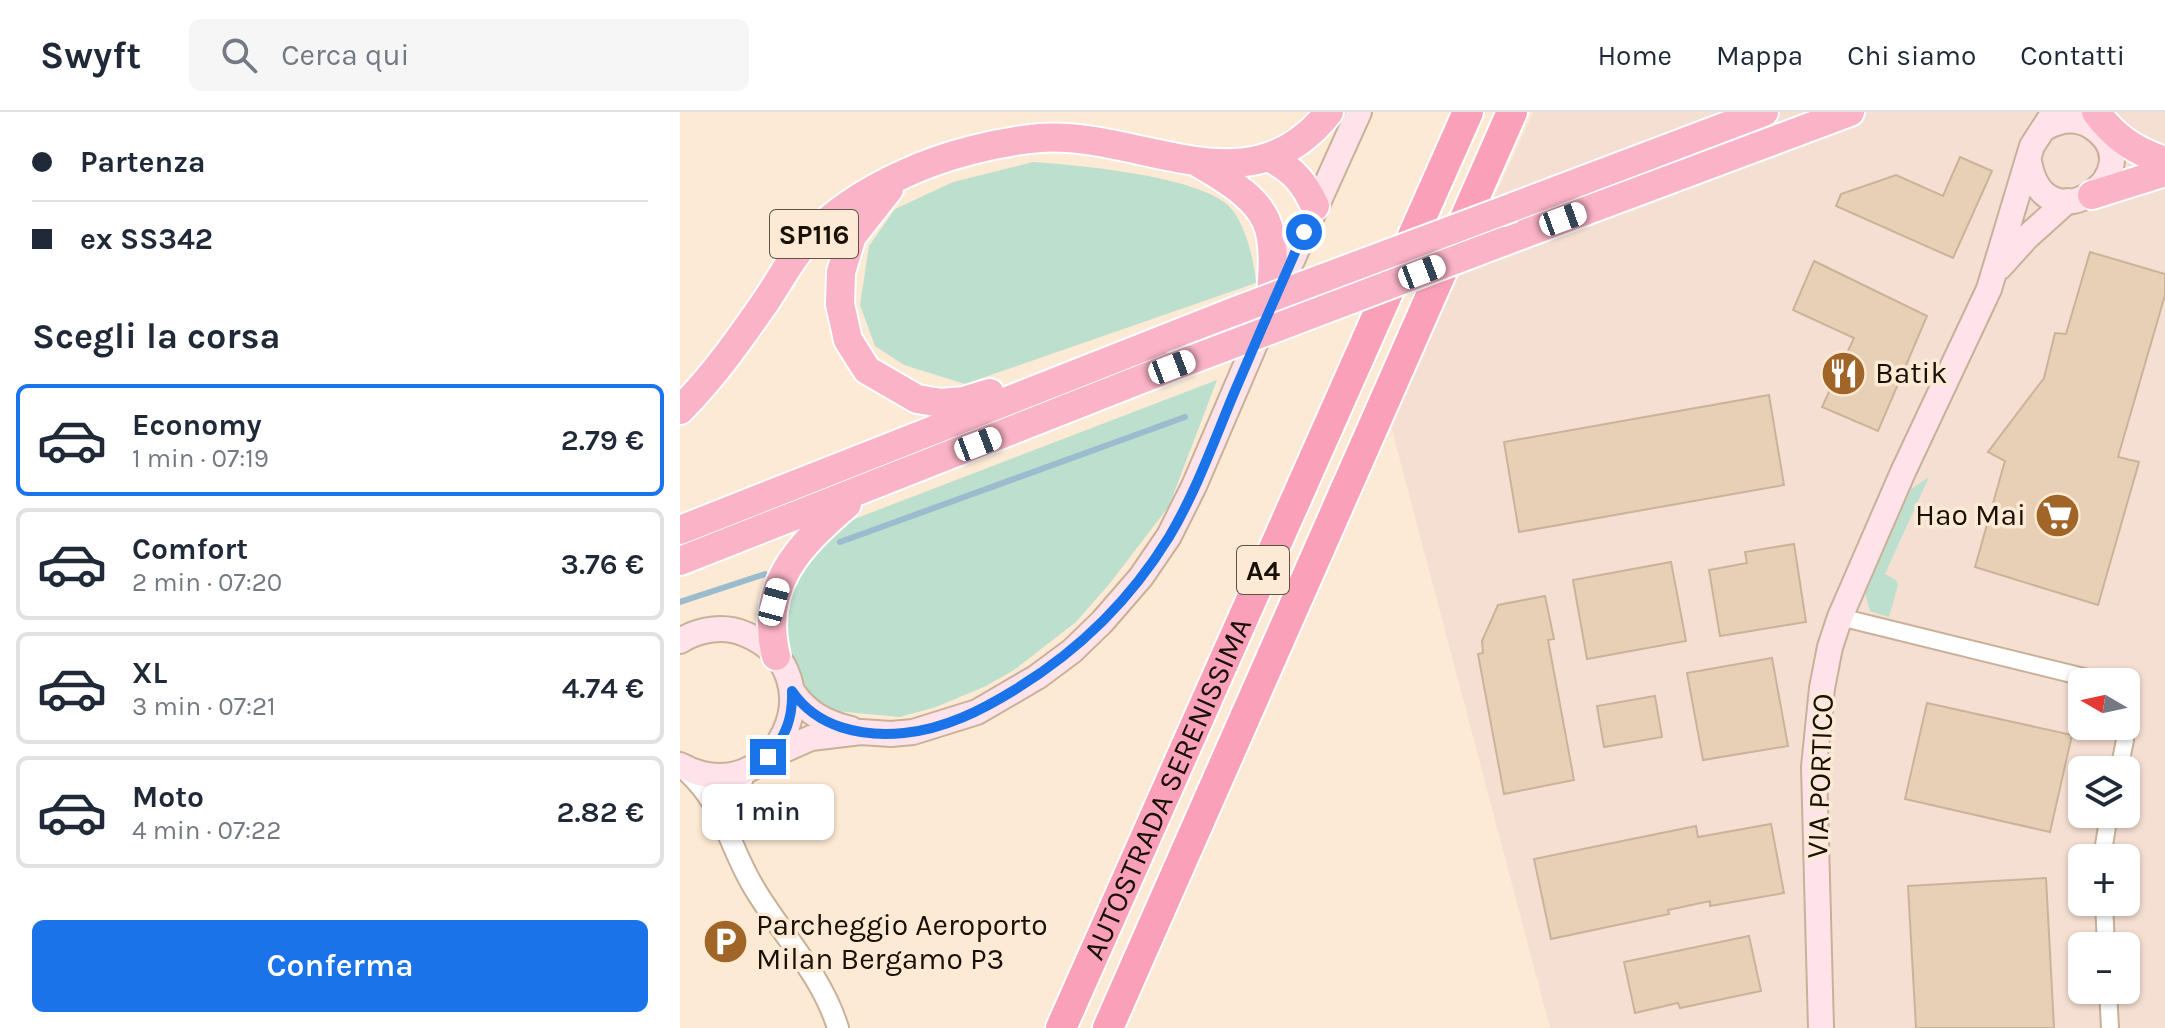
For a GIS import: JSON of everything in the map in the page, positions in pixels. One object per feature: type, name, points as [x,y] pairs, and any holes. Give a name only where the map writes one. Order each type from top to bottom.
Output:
[{"type":"highway","name":"SP116","points":[[680,410],[730,355],[806,242],[849,203],[903,174],[946,156],[1040,138],[1112,143],[1199,164],[1233,164],[1270,158],[1300,142],[1329,112]]},
{"type":"highway","name":"AUTOSTRADA SERENISSIMA","points":[[1061,1028],[1468,112]]},
{"type":"highway","name":"AUTOSTRADA SERENISSIMA","points":[[1108,1028],[1512,112]]},
{"type":"highway","points":[[1699,136],[1728,112]]},
{"type":"highway","points":[[680,530],[1238,310],[1764,112]]},
{"type":"highway","points":[[680,561],[1172,367],[1850,112]]},
{"type":"highway","points":[[2088,116],[2125,144],[2165,167]]},
{"type":"highway","points":[[2108,146],[2141,164],[2165,167]]},
{"type":"highway","points":[[1270,158],[1290,168],[1304,184],[1315,206]]},
{"type":"highway","name":"SP116","points":[[1199,164],[1249,195],[1264,217],[1274,253],[1270,309]]},
{"type":"highway","points":[[2080,198],[2165,167]]},
{"type":"highway","points":[[903,174],[873,206],[852,236],[841,272],[840,304],[848,340],[867,370],[917,399],[941,403],[964,401],[1049,375],[1088,370]]},
{"type":"highway","points":[[776,656],[773,616],[781,577],[814,532],[866,488]]},
{"type":"main road","name":"SP116","points":[[768,757],[802,740],[861,732],[913,732],[977,712],[1072,651],[1102,622],[1141,577],[1169,536],[1359,112]]},
{"type":"main road","name":"VIA PORTICO","points":[[1821,1028],[1814,767],[1822,688],[1830,647],[1903,472],[1996,271],[2032,146],[2050,120],[2088,116]]},
{"type":"main road","points":[[2088,116],[2108,146]]},
{"type":"main road","name":"VIA PORTICO","points":[[1996,271],[2027,237],[2109,174],[2108,146]]},
{"type":"main road","points":[[2029,161],[2038,187],[2051,197],[2080,198]]},
{"type":"main road","points":[[680,641],[705,630],[723,629],[756,639],[776,656],[786,672],[792,691],[788,727],[768,757],[745,772],[717,776],[680,765]]},
{"type":"main road","name":"SP116","points":[[792,691],[804,706],[823,721],[861,732]]},
{"type":"street","points":[[1840,617],[2068,673]]},
{"type":"street","points":[[680,765],[707,792],[755,890],[818,982],[838,1028]]},
{"type":"street","points":[[733,840],[733,804],[745,772]]},
{"type":"street","points":[[2109,1004],[2110,1028]]},
{"type":"shaded area","points":[[1533,112],[2165,112],[2165,1028],[1550,1028],[1391,426]]},
{"type":"green space","points":[[1033,162],[1171,181],[1199,189],[1220,200],[1234,212],[1243,228],[1256,283],[965,384],[904,365],[875,346],[860,305],[869,246],[895,209],[953,182]]},
{"type":"green space","points":[[1217,380],[1169,506],[1076,622],[1014,670],[986,686],[936,707],[900,717],[824,710],[806,695],[795,664],[781,640],[787,584],[829,533],[857,518]]},
{"type":"green space","points":[[1929,477],[1885,574],[1896,580],[1898,585],[1889,617],[1870,611],[1865,593],[1911,489]]},
{"type":"building","points":[[1960,157],[1992,171],[1953,258],[1836,206],[1841,194],[1896,175],[1943,196]]},
{"type":"building","points":[[2090,252],[2165,274],[2165,295],[2118,457],[2139,462],[2098,605],[1975,567],[2005,461],[1988,452],[2044,378],[2055,333],[2066,334]]},
{"type":"building","points":[[1814,261],[1927,316],[1878,431],[1822,407],[1854,338],[1793,310]]},
{"type":"building","points":[[1769,395],[1784,485],[1519,532],[1504,442]]},
{"type":"building","points":[[1794,544],[1806,622],[1720,636],[1709,570],[1747,563],[1745,552]]},
{"type":"building","points":[[1671,562],[1686,641],[1587,659],[1573,580]]},
{"type":"building","points":[[1545,596],[1554,639],[1548,640],[1574,780],[1504,794],[1478,654],[1483,653],[1482,641],[1498,605]]},
{"type":"building","points":[[1772,658],[1788,746],[1703,760],[1687,673]]},
{"type":"building","points":[[1655,696],[1662,737],[1604,747],[1597,706]]},
{"type":"building","points":[[1927,703],[2068,734],[2068,740],[2071,740],[2050,832],[1905,799]]},
{"type":"building","points":[[1771,824],[1784,893],[1710,906],[1710,901],[1668,910],[1669,914],[1551,939],[1534,859],[1696,826],[1698,837]]},
{"type":"building","points":[[2046,878],[2054,1028],[1916,1028],[1908,886]]},
{"type":"building","points":[[1749,936],[1761,991],[1680,1008],[1678,1003],[1635,1013],[1624,962]]},
{"type":"waterway","points":[[840,542],[1185,417]]},
{"type":"waterway","points":[[680,602],[765,574]]},
{"type":"place","name":"Batik","points":[[1844,373]]},
{"type":"place","name":"Hao Mai","points":[[2057,515]]},
{"type":"place","name":"Parcheggio Aeroporto Milan Bergamo P3","points":[[725,942]]},
{"type":"route","points":[[768,757],[788,727],[792,691],[810,712],[836,726],[861,732],[913,732],[977,712],[1037,677],[1072,651],[1102,622],[1141,577],[1169,536],[1194,486],[1304,232]]}]
